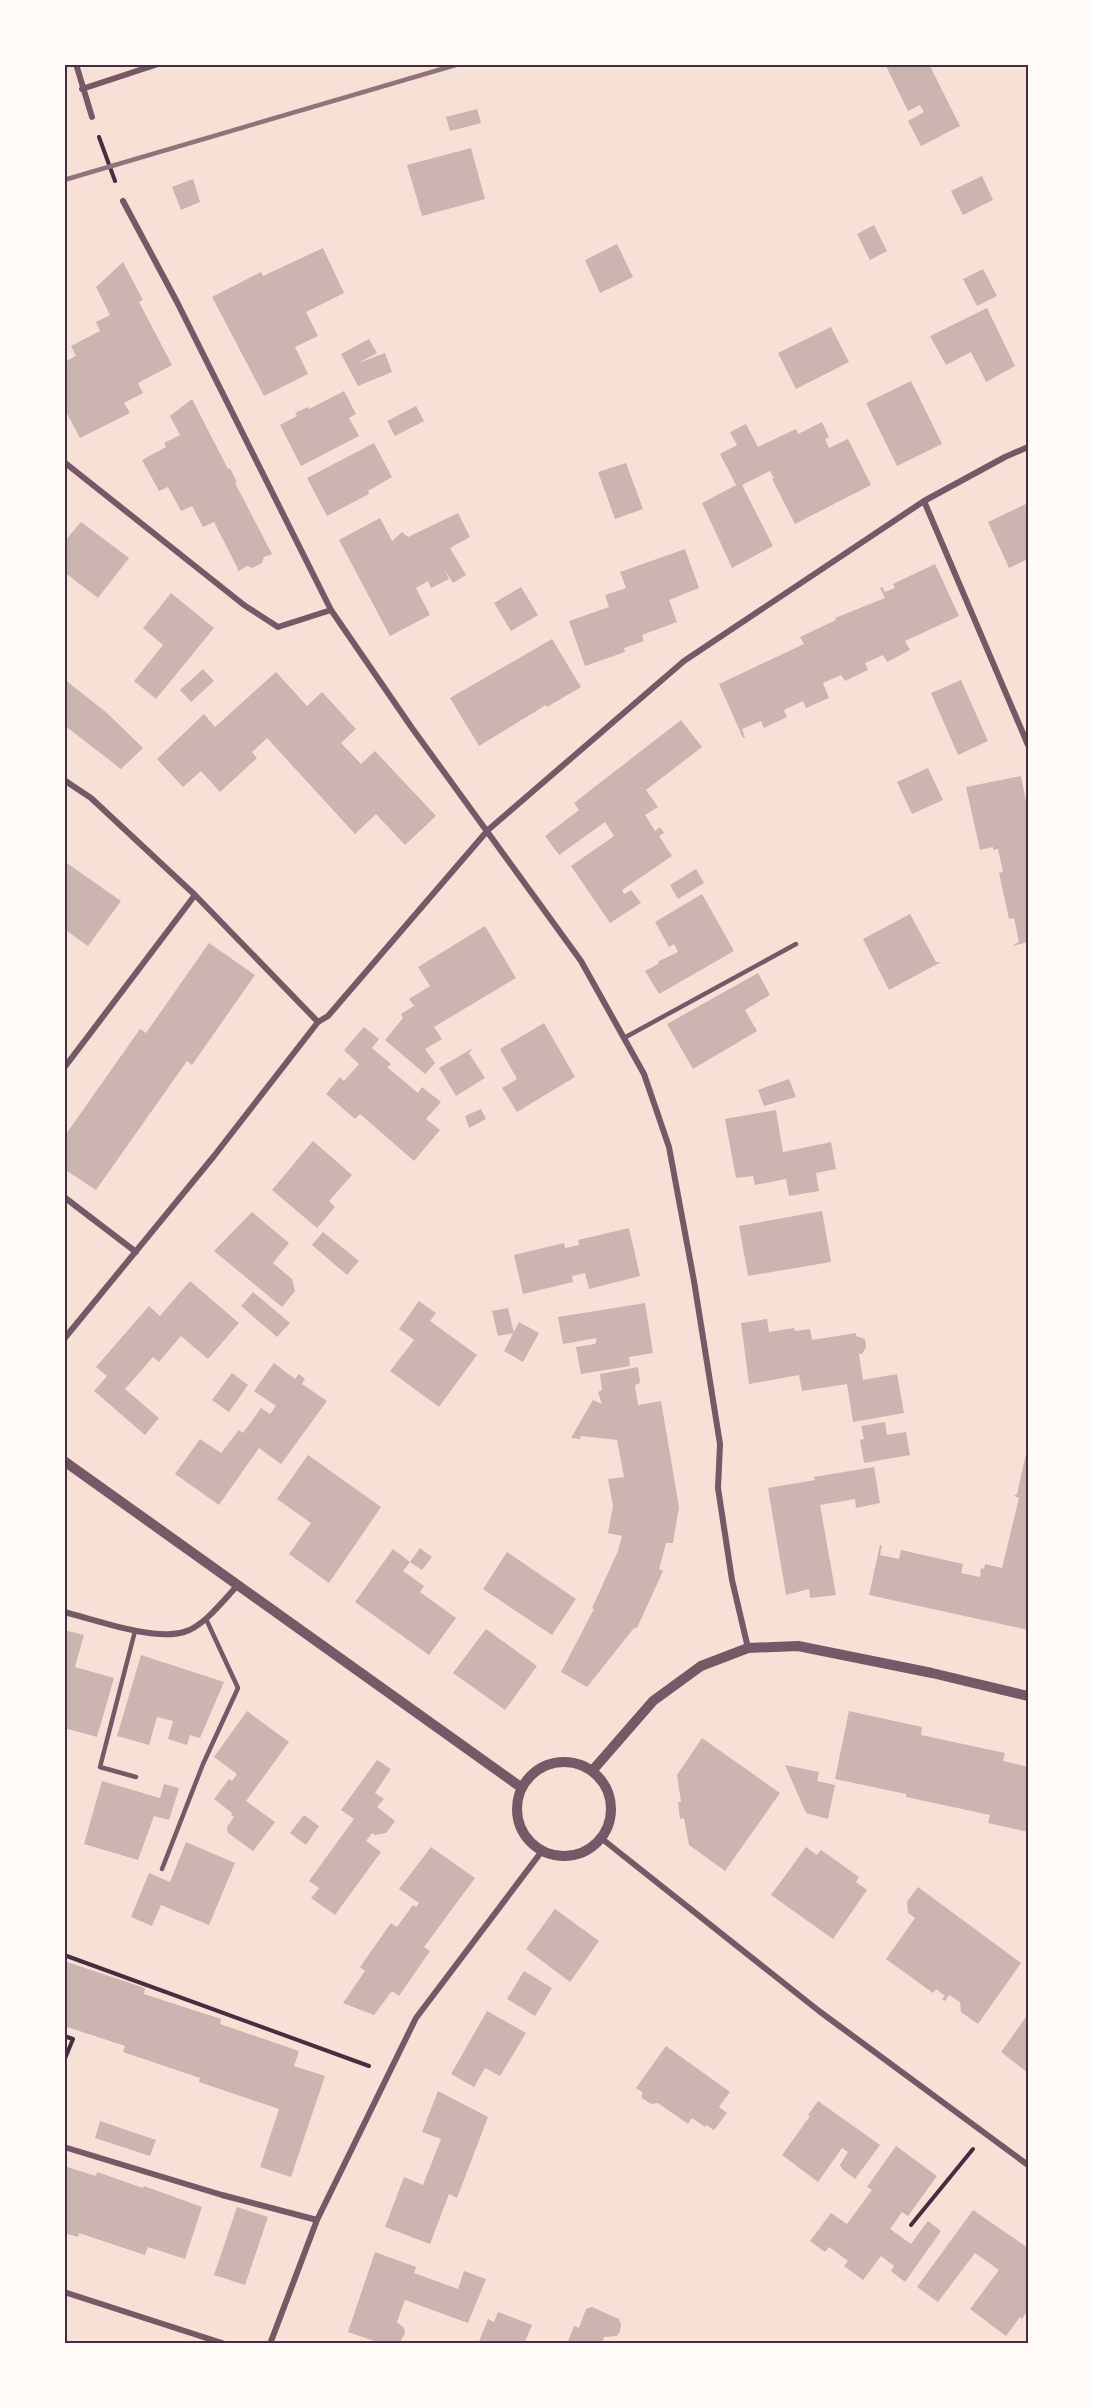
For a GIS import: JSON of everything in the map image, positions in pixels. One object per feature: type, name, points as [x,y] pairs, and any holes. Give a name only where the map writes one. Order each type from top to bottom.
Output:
[{"type":"street","points":[[76,64],[92,117]]},
{"type":"street","points":[[82,89],[158,64]]},
{"type":"street","points":[[123,201],[177,302],[331,610],[412,728],[581,961],[644,1074],[669,1147],[694,1281],[720,1444],[718,1488],[732,1580],[748,1648]]},
{"type":"street","points":[[64,1339],[214,1156],[318,1022],[328,1016],[488,830],[684,661],[924,501],[1005,457],[1029,447]]},
{"type":"street","points":[[64,462],[244,605],[278,627],[331,610]]},
{"type":"street","points":[[924,501],[1029,745]]},
{"type":"street","points":[[64,780],[91,798],[195,895],[318,1022]]},
{"type":"street","points":[[64,1068],[195,895]]},
{"type":"street","points":[[64,1197],[136,1252]]},
{"type":"street","points":[[64,1461],[522,1788]]},
{"type":"street","points":[[64,1612],[145,1633],[185,1632],[206,1619],[237,1586]]},
{"type":"street","points":[[592,1771],[653,1701],[701,1665],[748,1648],[798,1646],[932,1673],[1029,1696]]},
{"type":"street","points":[[566,1762],[592,1771],[602,1782],[609,1795],[611,1810],[608,1825],[601,1838],[592,1848],[567,1857],[542,1851],[530,1842],[517,1816],[517,1802],[522,1788],[530,1776],[540,1768],[553,1763],[566,1762]]},
{"type":"street","points":[[601,1838],[819,2011],[1029,2165]]},
{"type":"street","points":[[270,2343],[317,2220],[416,2018],[542,1851]]},
{"type":"street","points":[[64,2147],[211,2192],[317,2220]]},
{"type":"street","points":[[64,2292],[225,2343]]},
{"type":"lane","points":[[624,1038],[796,944]]},
{"type":"lane","points":[[162,1869],[203,1764],[238,1688],[206,1619]]},
{"type":"lane","points":[[135,1631],[100,1767],[136,1777]]},
{"type":"path","points":[[92,117],[123,201]]},
{"type":"path","points":[[64,1955],[389,2074]]},
{"type":"path","points":[[64,2036],[72,2039],[64,2061]]},
{"type":"path","points":[[911,2225],[986,2133]]},
{"type":"building","points":[[885,64],[929,64],[960,126],[921,146],[908,121],[924,112],[920,105],[908,111]]},
{"type":"building","points":[[477,109],[481,123],[450,131],[446,117]]},
{"type":"building","points":[[471,148],[485,199],[422,216],[407,165]]},
{"type":"building","points":[[982,176],[993,200],[963,215],[951,191]]},
{"type":"building","points":[[193,179],[200,202],[181,210],[172,187]]},
{"type":"building","points":[[874,225],[887,251],[870,260],[857,234]]},
{"type":"building","points":[[617,244],[633,277],[600,293],[585,260]]},
{"type":"building","points":[[323,248],[344,293],[306,312],[318,336],[295,347],[308,374],[264,396],[212,297],[261,272],[263,276]]},
{"type":"building","points":[[123,262],[143,300],[139,302],[172,365],[138,383],[143,393],[124,403],[130,413],[80,438],[64,408],[64,362],[76,356],[71,346],[100,331],[96,322],[110,315],[96,287]]},
{"type":"building","points":[[983,269],[997,296],[977,306],[963,279]]},
{"type":"building","points":[[987,308],[1015,366],[986,382],[971,352],[946,365],[930,336]]},
{"type":"building","points":[[831,327],[849,362],[796,389],[778,353]]},
{"type":"building","points":[[369,339],[377,353],[358,363],[385,353],[392,372],[358,386],[341,354]]},
{"type":"building","points":[[911,381],[942,444],[897,466],[866,403]]},
{"type":"building","points":[[344,391],[356,414],[349,418],[359,436],[301,466],[280,425],[297,416],[295,413],[308,407],[309,409]]},
{"type":"building","points":[[192,399],[228,469],[230,468],[237,482],[235,483],[272,554],[264,557],[262,563],[252,568],[247,566],[237,572],[238,569],[214,522],[203,527],[192,506],[181,511],[168,487],[159,491],[142,460],[166,447],[164,443],[180,435],[170,416]]},
{"type":"building","points":[[416,406],[424,421],[395,436],[387,421]]},
{"type":"building","points":[[822,422],[829,437],[825,439],[829,448],[848,439],[871,485],[795,524],[770,471],[742,485],[773,546],[732,568],[702,503],[736,485],[720,454],[737,445],[730,432],[746,424],[758,447],[796,429],[798,434]]},
{"type":"building","points":[[374,443],[392,477],[368,491],[369,494],[327,516],[307,478]]},
{"type":"building","points":[[626,463],[643,509],[615,519],[598,472]]},
{"type":"building","points":[[1028,503],[1028,559],[1009,568],[988,522]]},
{"type":"building","points":[[458,513],[470,537],[450,548],[466,575],[453,583],[444,569],[449,579],[431,588],[428,581],[416,588],[430,615],[390,636],[339,540],[380,518],[392,541],[402,532],[408,537]]},
{"type":"building","points":[[81,522],[129,558],[98,598],[64,572],[64,542]]},
{"type":"building","points":[[685,549],[699,588],[669,600],[677,622],[642,635],[644,641],[624,648],[625,652],[585,666],[569,621],[609,607],[605,595],[626,588],[620,572]]},
{"type":"building","points":[[935,564],[959,616],[905,641],[910,650],[887,662],[883,655],[865,663],[868,670],[845,681],[841,675],[823,683],[829,698],[806,708],[803,701],[784,710],[787,717],[764,728],[761,721],[742,729],[745,737],[743,738],[719,684],[804,644],[800,637],[836,620],[835,618],[885,598],[880,588],[882,587],[885,592],[895,588],[893,584]]},
{"type":"building","points":[[521,587],[538,615],[511,631],[494,603]]},
{"type":"building","points":[[171,593],[214,628],[156,699],[134,681],[163,645],[143,628]]},
{"type":"building","points":[[552,639],[581,687],[547,707],[546,705],[479,746],[450,698]]},
{"type":"building","points":[[203,669],[214,681],[191,702],[180,690]]},
{"type":"building","points":[[276,672],[307,706],[322,692],[356,729],[341,743],[361,764],[375,751],[436,816],[405,845],[376,814],[355,834],[267,738],[252,752],[257,758],[220,792],[201,771],[183,787],[157,759],[204,714],[215,727]]},
{"type":"building","points":[[64,679],[107,713],[143,748],[121,769],[64,725]]},
{"type":"building","points":[[961,680],[988,741],[958,755],[931,693]]},
{"type":"building","points":[[681,720],[702,747],[646,790],[658,807],[645,815],[655,831],[660,827],[664,833],[659,836],[672,856],[622,890],[624,894],[631,890],[641,903],[610,923],[571,866],[614,836],[605,822],[559,855],[545,836],[579,810],[574,803]]},
{"type":"building","points":[[928,768],[943,800],[912,814],[897,782]]},
{"type":"building","points":[[1021,776],[1028,811],[1028,942],[1012,946],[1019,942],[1014,918],[1009,919],[999,873],[1003,872],[998,849],[993,850],[993,847],[980,850],[966,787]]},
{"type":"building","points":[[64,861],[121,901],[88,946],[64,929]]},
{"type":"building","points":[[696,869],[704,883],[678,899],[670,885]]},
{"type":"building","points":[[702,894],[734,951],[659,994],[645,971],[678,952],[674,944],[669,947],[655,922]]},
{"type":"building","points":[[910,914],[936,962],[941,962],[889,990],[863,939]]},
{"type":"building","points":[[485,926],[516,978],[434,1027],[442,1039],[425,1049],[435,1063],[425,1074],[385,1040],[403,1018],[401,1014],[414,1006],[409,999],[430,986],[418,967]]},
{"type":"building","points":[[209,943],[255,975],[192,1065],[187,1061],[96,1190],[64,1169],[64,1137],[140,1029],[146,1033]]},
{"type":"building","points":[[758,973],[770,995],[745,1010],[757,1031],[693,1069],[667,1024]]},
{"type":"building","points":[[544,1023],[575,1077],[517,1112],[502,1088],[517,1079],[500,1049]]},
{"type":"building","points":[[364,1027],[379,1039],[372,1048],[391,1064],[387,1067],[418,1093],[422,1087],[441,1102],[426,1119],[440,1130],[414,1161],[360,1114],[355,1119],[326,1094],[340,1077],[344,1081],[359,1064],[344,1050]]},
{"type":"building","points":[[473,1048],[469,1053],[485,1078],[456,1096],[439,1068]]},
{"type":"building","points":[[789,1079],[796,1097],[764,1106],[758,1090]]},
{"type":"building","points":[[481,1109],[486,1119],[469,1128],[465,1116]]},
{"type":"building","points":[[776,1110],[783,1152],[831,1142],[836,1169],[816,1173],[819,1191],[789,1196],[786,1179],[755,1185],[753,1176],[736,1178],[725,1119]]},
{"type":"building","points":[[313,1141],[352,1175],[329,1201],[335,1207],[317,1228],[272,1190]]},
{"type":"building","points":[[822,1211],[831,1262],[748,1276],[739,1226]]},
{"type":"building","points":[[252,1212],[289,1243],[273,1263],[292,1279],[295,1291],[282,1307],[214,1251]]},
{"type":"building","points":[[629,1228],[640,1276],[589,1289],[585,1273],[572,1276],[573,1282],[523,1294],[514,1255],[564,1243],[565,1248],[579,1245],[578,1240]]},
{"type":"building","points":[[323,1232],[359,1261],[347,1275],[312,1245]]},
{"type":"building","points":[[190,1281],[239,1323],[208,1359],[181,1336],[159,1362],[153,1357],[125,1389],[159,1418],[145,1435],[94,1391],[107,1376],[96,1367],[149,1306],[160,1316]]},
{"type":"building","points":[[253,1292],[290,1323],[277,1337],[241,1306]]},
{"type":"building","points":[[419,1301],[436,1313],[430,1321],[477,1355],[439,1407],[390,1371],[414,1340],[399,1329]]},
{"type":"building","points":[[645,1303],[653,1353],[629,1357],[630,1366],[581,1374],[576,1347],[595,1344],[597,1338],[563,1344],[558,1317]]},
{"type":"building","points":[[508,1308],[514,1333],[498,1336],[492,1311]]},
{"type":"building","points":[[767,1319],[769,1332],[794,1328],[795,1331],[810,1329],[812,1340],[856,1333],[856,1336],[865,1339],[866,1347],[862,1354],[859,1354],[863,1380],[897,1374],[904,1413],[853,1422],[847,1384],[802,1391],[799,1375],[749,1384],[741,1323]]},
{"type":"building","points":[[519,1322],[539,1333],[523,1362],[504,1351]]},
{"type":"building","points":[[274,1363],[295,1379],[299,1374],[305,1379],[302,1384],[327,1401],[281,1464],[259,1448],[219,1505],[175,1474],[200,1439],[221,1453],[239,1430],[243,1433],[261,1408],[270,1414],[276,1406],[254,1391]]},
{"type":"building","points":[[638,1367],[640,1383],[635,1385],[638,1405],[661,1401],[679,1507],[673,1543],[666,1543],[659,1569],[663,1571],[637,1628],[634,1628],[587,1687],[561,1672],[594,1609],[592,1608],[618,1551],[622,1536],[608,1533],[613,1506],[608,1479],[624,1477],[617,1440],[581,1436],[580,1439],[571,1438],[593,1400],[602,1404],[598,1392],[602,1390],[600,1374]]},
{"type":"building","points":[[232,1373],[248,1385],[229,1412],[212,1400]]},
{"type":"building","points":[[885,1422],[887,1435],[906,1432],[910,1455],[864,1463],[860,1440],[864,1439],[861,1426]]},
{"type":"building","points":[[1028,1445],[1028,1630],[869,1595],[880,1545],[882,1546],[880,1555],[899,1559],[901,1550],[963,1564],[961,1573],[980,1577],[981,1568],[984,1569],[985,1564],[1002,1568],[1019,1498],[1014,1496],[1017,1494]]},
{"type":"building","points":[[308,1455],[381,1507],[329,1583],[289,1554],[311,1523],[277,1499]]},
{"type":"building","points":[[874,1467],[880,1503],[856,1508],[855,1499],[820,1505],[836,1595],[810,1598],[809,1589],[786,1595],[768,1488],[815,1480],[814,1477]]},
{"type":"building","points":[[420,1548],[432,1557],[422,1570],[410,1562]]},
{"type":"building","points":[[393,1549],[410,1562],[403,1571],[424,1586],[420,1592],[456,1618],[429,1655],[355,1602]]},
{"type":"building","points":[[507,1552],[576,1599],[552,1635],[483,1589]]},
{"type":"building","points":[[486,1629],[537,1666],[505,1710],[453,1673]]},
{"type":"building","points":[[64,1630],[84,1635],[75,1667],[114,1678],[97,1737],[64,1728]]},
{"type":"building","points":[[141,1655],[224,1682],[200,1738],[190,1735],[187,1745],[168,1739],[173,1721],[157,1717],[149,1745],[117,1736]]},
{"type":"building","points":[[247,1711],[289,1742],[246,1801],[275,1822],[253,1851],[228,1833],[227,1827],[234,1817],[214,1799],[229,1779],[232,1781],[237,1774],[214,1757]]},
{"type":"building","points":[[849,1711],[922,1727],[921,1735],[1005,1753],[1003,1761],[1028,1767],[1028,1832],[988,1823],[990,1815],[835,1779]]},
{"type":"building","points":[[702,1738],[780,1793],[725,1871],[689,1845],[684,1818],[680,1819],[678,1802],[681,1802],[677,1775]]},
{"type":"building","points":[[377,1760],[391,1769],[375,1793],[384,1799],[377,1807],[395,1821],[386,1833],[375,1835],[372,1833],[366,1841],[381,1852],[335,1915],[311,1898],[319,1888],[309,1881],[354,1819],[341,1810]]},
{"type":"building","points":[[785,1765],[819,1772],[817,1781],[835,1785],[828,1819],[806,1813]]},
{"type":"building","points":[[102,1781],[160,1798],[164,1784],[179,1788],[169,1820],[154,1816],[138,1860],[84,1844]]},
{"type":"building","points":[[304,1815],[319,1826],[306,1845],[290,1833]]},
{"type":"building","points":[[186,1842],[235,1863],[209,1925],[161,1905],[152,1926],[131,1917],[149,1873],[170,1882]]},
{"type":"building","points":[[431,1847],[475,1878],[424,1947],[430,1951],[399,1996],[392,1991],[374,2015],[343,2003],[365,1971],[360,1967],[391,1923],[397,1927],[413,1905],[416,1907],[419,1903],[399,1889]]},
{"type":"building","points":[[806,1847],[817,1855],[821,1850],[859,1877],[856,1882],[867,1890],[833,1939],[771,1895]]},
{"type":"building","points":[[918,1887],[1021,1963],[978,2024],[961,2012],[960,2002],[949,1995],[945,2001],[942,1999],[945,1996],[936,1989],[933,1993],[886,1959],[915,1918],[908,1913],[907,1902]]},
{"type":"building","points":[[555,1909],[599,1941],[570,1982],[526,1949]]},
{"type":"building","points":[[67,1962],[145,1988],[144,1994],[221,2019],[220,2024],[299,2051],[294,2066],[325,2076],[291,2177],[260,2167],[279,2109],[199,2082],[200,2078],[123,2052],[125,2046],[64,2026],[64,1969]]},
{"type":"building","points":[[524,1971],[552,1988],[535,2016],[507,1999]]},
{"type":"building","points":[[487,2011],[526,2033],[500,2076],[485,2068],[474,2087],[451,2074]]},
{"type":"building","points":[[1028,2014],[1028,2073],[1001,2052]]},
{"type":"building","points":[[666,2046],[730,2092],[719,2107],[727,2113],[714,2130],[692,2118],[688,2124],[658,2103],[651,2104],[642,2098],[642,2092],[636,2088]]},
{"type":"building","points":[[438,2091],[488,2117],[457,2198],[449,2194],[430,2244],[385,2227],[404,2177],[423,2185],[441,2139],[422,2132]]},
{"type":"building","points":[[818,2101],[880,2145],[855,2179],[840,2165],[848,2152],[842,2148],[818,2182],[782,2155]]},
{"type":"building","points":[[100,2121],[156,2140],[150,2156],[95,2138]]},
{"type":"building","points":[[896,2146],[937,2176],[908,2216],[902,2212],[890,2229],[911,2244],[928,2221],[941,2231],[905,2282],[891,2271],[894,2266],[881,2256],[863,2280],[844,2266],[848,2261],[829,2247],[825,2252],[810,2241],[831,2213],[847,2224],[872,2190],[867,2187]]},
{"type":"building","points":[[64,2166],[96,2176],[97,2172],[202,2207],[185,2259],[148,2247],[145,2255],[79,2233],[78,2237],[64,2233]]},
{"type":"building","points":[[237,2207],[268,2217],[245,2285],[214,2275]]},
{"type":"building","points":[[973,2210],[1028,2248],[1028,2310],[1006,2336],[970,2309],[999,2270],[975,2253],[938,2302],[917,2287]]},
{"type":"building","points":[[375,2252],[416,2267],[414,2273],[458,2289],[464,2271],[486,2279],[468,2323],[405,2300],[397,2322],[404,2328],[405,2333],[399,2344],[383,2344],[348,2332]]},
{"type":"building","points":[[592,2307],[619,2319],[621,2325],[617,2336],[604,2337],[602,2344],[567,2344],[574,2326],[579,2328],[586,2309]]},
{"type":"building","points":[[498,2312],[532,2325],[524,2344],[478,2344],[488,2319],[494,2322]]},
{"type":"railway","points":[[64,180],[459,64]]}]
